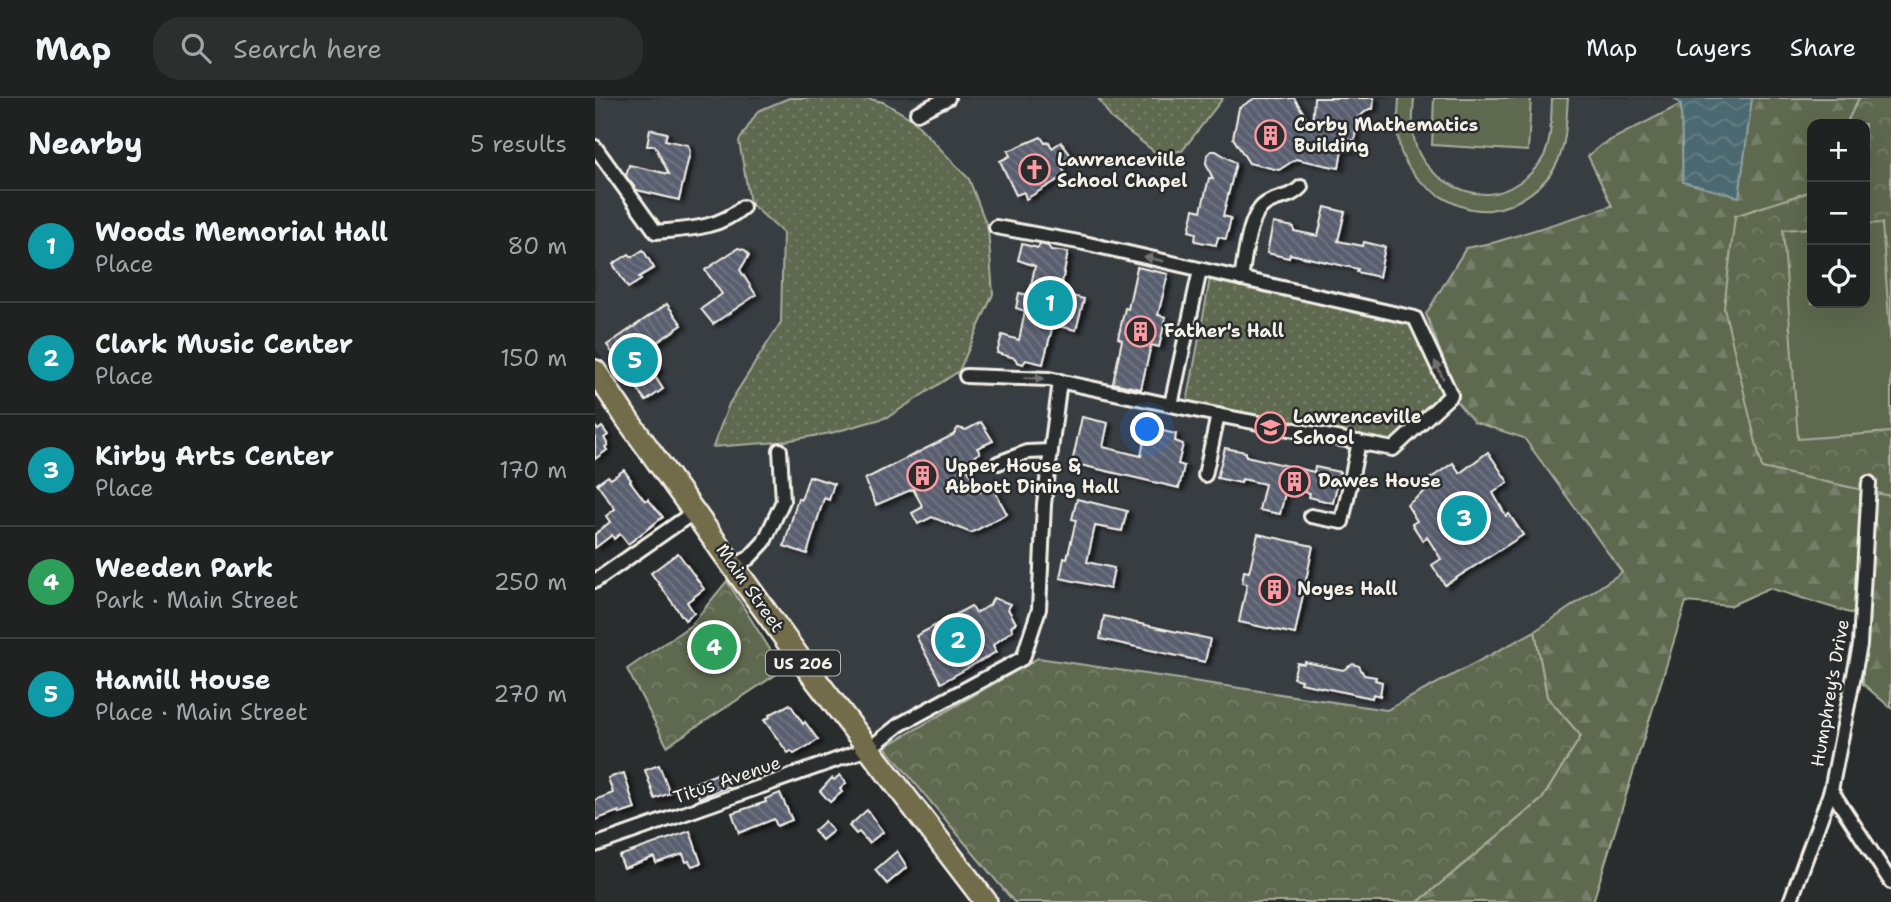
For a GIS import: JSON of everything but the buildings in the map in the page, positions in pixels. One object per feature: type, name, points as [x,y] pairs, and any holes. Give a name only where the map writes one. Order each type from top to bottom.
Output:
[{"type":"highway","name":"Main Street","points":[[595,371],[800,659],[986,902]]},
{"type":"street","points":[[917,113],[948,98]]},
{"type":"street","points":[[595,147],[656,232],[700,228],[733,216],[743,207]]},
{"type":"street","points":[[1241,279],[1254,215],[1266,203],[1295,194],[1301,187]]},
{"type":"street","points":[[966,376],[1060,381],[1393,449],[1451,395],[1415,318],[1084,243],[996,227]]},
{"type":"street","points":[[1171,405],[1201,270]]},
{"type":"street","name":"Titus Avenue","points":[[595,845],[870,748],[899,725],[1023,658],[1039,609],[1044,505],[1060,381]]},
{"type":"street","points":[[1205,475],[1218,415]]},
{"type":"street","points":[[1311,516],[1342,522],[1359,442]]},
{"type":"street","points":[[735,566],[749,558],[764,542],[783,501],[780,450]]},
{"type":"street","points":[[998,463],[1027,452],[1051,451]]},
{"type":"street","name":"Humphrey's Drive","points":[[1790,902],[1831,790],[1860,645],[1869,483]]},
{"type":"street","points":[[595,581],[694,512]]},
{"type":"street","points":[[1831,790],[1891,882]]},
{"type":"shaded area","name":"Lawrenceville School","points":[[595,98],[1891,98],[1891,708],[1863,684],[1863,617],[1769,588],[1730,606],[1686,602],[1593,902],[1001,902],[884,755],[701,506],[595,347]]},
{"type":"green space","points":[[789,98],[865,98],[883,102],[912,119],[969,179],[988,229],[993,294],[959,371],[888,417],[831,433],[779,442],[713,447],[729,404],[781,322],[783,233],[750,203],[739,141],[758,111]]},
{"type":"green space","points":[[1098,98],[1223,98],[1182,151],[1156,153],[1111,118]]},
{"type":"green space","points":[[1399,98],[1414,98],[1414,141],[1427,165],[1445,181],[1466,191],[1496,193],[1512,187],[1534,170],[1544,156],[1548,142],[1552,98],[1568,98],[1561,153],[1547,178],[1521,200],[1490,210],[1464,207],[1425,185],[1407,164],[1398,139]]},
{"type":"green space","points":[[1434,98],[1531,98],[1528,151],[1432,145]]},
{"type":"green space","points":[[1752,98],[1859,98],[1848,119],[1807,119],[1807,193],[1735,216],[1762,468],[1891,496],[1891,708],[1863,684],[1863,617],[1769,588],[1730,606],[1686,602],[1593,902],[1418,902],[1542,799],[1581,736],[1547,697],[1535,631],[1622,572],[1524,438],[1474,422],[1451,395],[1450,377],[1426,314],[1466,248],[1496,242],[1612,206],[1588,156],[1601,145],[1681,104],[1683,181],[1739,196]]},
{"type":"green space","points":[[1859,98],[1891,98],[1891,496],[1762,468],[1724,308],[1735,216],[1807,193],[1807,308],[1870,308],[1870,119],[1848,119]]},
{"type":"green space","points":[[1882,223],[1891,346],[1891,432],[1798,439],[1783,230],[1807,228],[1807,308],[1870,308],[1870,224]]},
{"type":"green space","points":[[1210,279],[1411,323],[1444,394],[1391,443],[1187,403]]},
{"type":"green space","points":[[727,581],[783,670],[667,746],[627,669],[691,625]]},
{"type":"green space","points":[[1535,631],[1547,697],[1581,736],[1542,799],[1418,902],[1014,902],[885,747],[1038,658],[1387,710]]},
{"type":"water","points":[[1674,98],[1752,98],[1739,197],[1683,182],[1681,104]]},
{"type":"place","name":"Corby Mathematics Building","points":[[1271,135]]},
{"type":"place","name":"Lawrenceville School Chapel","points":[[1034,170]]},
{"type":"place","name":"Woods Memorial Hall","points":[[1050,303]]},
{"type":"place","name":"Father's Hall","points":[[1141,331]]},
{"type":"place","name":"Hamill House","points":[[635,360]]},
{"type":"place","name":"Lawrenceville School","points":[[1270,427]]},
{"type":"place","name":"Upper House & Abbott Dining Hall","points":[[922,476]]},
{"type":"place","name":"Dawes House","points":[[1295,481]]},
{"type":"place","name":"Kirby Arts Center","points":[[1464,518]]},
{"type":"place","name":"Noyes Hall","points":[[1274,589]]},
{"type":"place","name":"Clark Music Center","points":[[958,640]]},
{"type":"place","name":"Weeden Park","points":[[714,647]]}]
